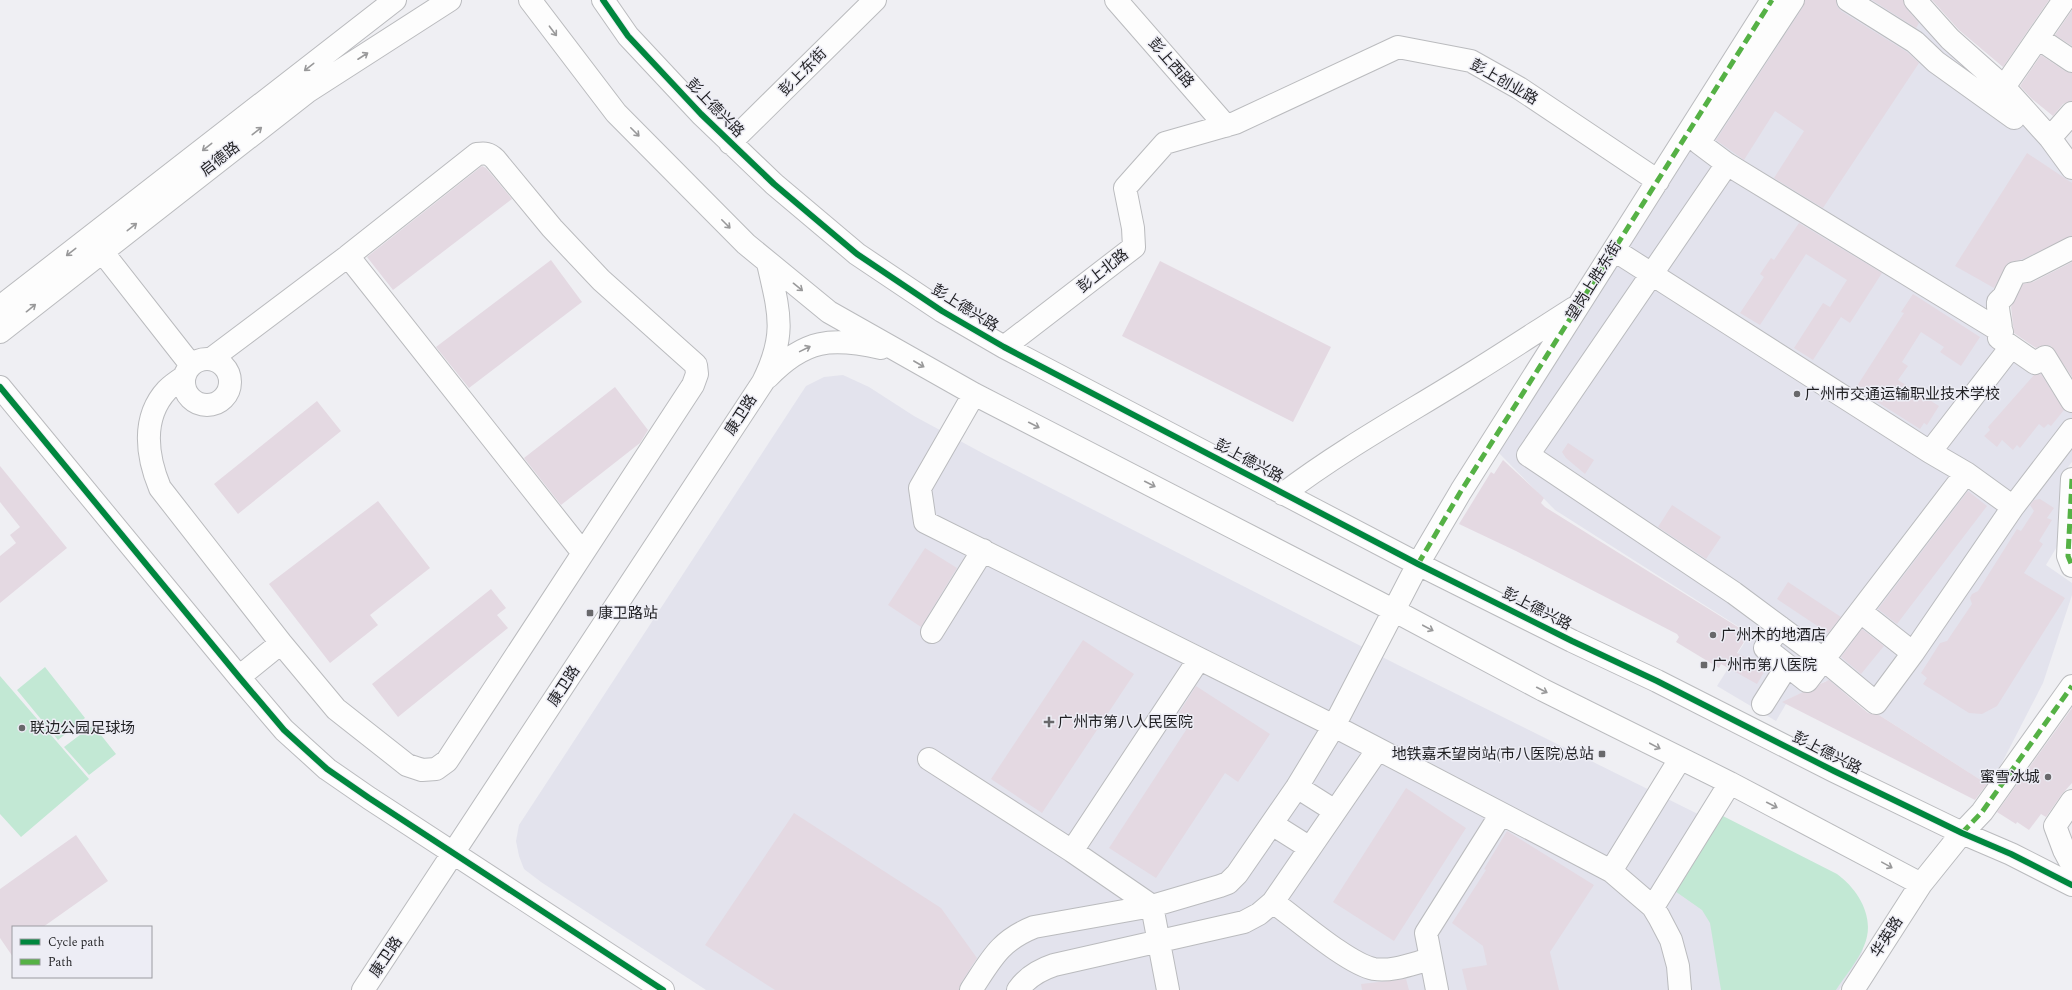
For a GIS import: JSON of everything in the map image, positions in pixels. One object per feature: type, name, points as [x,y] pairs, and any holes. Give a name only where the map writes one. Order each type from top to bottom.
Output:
[{"type":"street","name":"启德路","points":[[0,332],[96,244],[395,0]]},
{"type":"street","name":"启德路","points":[[0,307],[96,244],[307,92],[450,0]]},
{"type":"street","points":[[530,0],[616,113],[746,244],[829,312],[974,394],[1394,610],[1543,690],[1680,760],[1730,783],[1922,884]]},
{"type":"street","name":"彭上德兴路","points":[[603,0],[628,36],[730,143],[774,184],[857,254],[942,311],[1004,347],[1418,564],[1962,833],[2011,854],[2072,885]]},
{"type":"street","name":"彭上东街","points":[[730,143],[875,0]]},
{"type":"street","name":"彭上西路","points":[[1116,0],[1226,126]]},
{"type":"street","name":"望岗上胜东街","points":[[971,990],[996,952],[1017,934],[1034,927],[1152,906],[1228,883],[1237,874],[1297,787],[1334,726],[1418,564],[1461,491],[1772,0]]},
{"type":"street","points":[[1793,0],[1699,143],[1727,164],[2006,339],[2035,363],[2045,357],[2072,401]]},
{"type":"street","points":[[1848,0],[1916,42],[1936,62],[2014,118]]},
{"type":"street","points":[[1915,0],[1950,40],[2004,87],[2050,138],[2072,167]]},
{"type":"street","points":[[2004,87],[2064,0]]},
{"type":"street","points":[[2038,38],[2072,61]]},
{"type":"street","name":"彭上创业路","points":[[1226,126],[1398,47],[1471,62],[1519,88],[1658,181]]},
{"type":"street","points":[[2050,138],[2072,113]]},
{"type":"street","name":"彭上北路","points":[[1004,347],[1134,247],[1133,228],[1125,188],[1165,143],[1226,126]]},
{"type":"street","points":[[477,154],[490,154],[552,228],[601,280],[696,365],[697,374],[693,385],[447,761],[436,769],[422,770],[407,765],[336,709],[281,643],[160,488],[151,467],[148,433],[152,418],[159,402],[167,390],[195,367],[348,256],[477,154]]},
{"type":"street","points":[[1727,164],[1528,455],[1734,593],[1823,660],[1876,703],[1913,653],[2014,507],[2072,430]]},
{"type":"street","points":[[96,244],[195,367]]},
{"type":"street","points":[[1930,452],[2006,339],[1998,310],[1998,302],[2004,296],[2014,273],[2027,271],[2072,248]]},
{"type":"street","points":[[1614,250],[1930,452],[1966,473],[2014,507]]},
{"type":"street","points":[[348,256],[583,553]]},
{"type":"street","points":[[763,382],[771,366],[779,339],[776,299],[768,263]]},
{"type":"street","points":[[1283,494],[1320,466],[1477,370],[1580,304]]},
{"type":"street","points":[[763,382],[784,361],[812,346],[844,342],[898,351]]},
{"type":"street","name":"康卫路","points":[[363,990],[454,854],[763,382]]},
{"type":"street","points":[[0,387],[284,730],[327,769],[454,854],[663,990]]},
{"type":"street","points":[[974,394],[920,488],[925,522],[1334,726],[1611,871],[1653,907],[1671,940],[1678,966],[1680,990]]},
{"type":"street","points":[[1780,627],[1765,648],[1807,681],[1966,473]]},
{"type":"street","points":[[2072,479],[2068,556],[2072,566]]},
{"type":"street","points":[[932,632],[983,550]]},
{"type":"street","points":[[1861,612],[1913,653]]},
{"type":"street","points":[[239,677],[281,643]]},
{"type":"street","points":[[1072,851],[1199,659]]},
{"type":"street","points":[[1763,704],[1787,666]]},
{"type":"street","name":"华英路","points":[[1853,990],[1922,884],[1962,833],[1982,812],[2072,686]]},
{"type":"street","points":[[1018,990],[1031,976],[1054,965],[1244,922],[1259,914],[1273,902],[1378,749]]},
{"type":"street","points":[[929,759],[1072,851],[1152,906],[1168,990]]},
{"type":"street","points":[[1611,871],[1680,760]]},
{"type":"street","points":[[1653,907],[1730,783]]},
{"type":"street","points":[[1297,787],[1335,811]]},
{"type":"street","points":[[2072,801],[2055,826],[2064,850],[2072,865]]},
{"type":"street","points":[[1437,990],[1426,933],[1501,814]]},
{"type":"street","points":[[1272,824],[1310,848]]},
{"type":"street","points":[[1273,902],[1359,964],[1376,969],[1398,968],[1431,959]]},
{"type":"shaded area","name":"广州市交通运输职业技术学校","points":[[1784,0],[1909,0],[2072,171],[2072,245],[2026,266],[1996,329],[2072,404],[2072,462],[2064,472],[2061,540],[2046,565],[2072,583],[2072,595],[2043,683],[1990,786],[1826,681],[1789,699],[1776,721],[1717,686],[1750,634],[1555,510],[1495,449]]},
{"type":"shaded area","name":"广州市第八人民医院","points":[[843,375],[869,387],[914,416],[986,455],[1398,665],[1722,826],[1863,949],[1860,959],[1839,990],[706,990],[541,882],[524,869],[519,856],[516,841],[519,825],[806,386],[824,377]]},
{"type":"green space","points":[[45,667],[85,718],[58,740],[17,690]]},
{"type":"green space","name":"联边公园足球场","points":[[0,676],[89,779],[21,837],[0,814]]},
{"type":"green space","points":[[93,725],[116,754],[89,775],[64,747]]},
{"type":"green space","points":[[1719,814],[1837,874],[1852,888],[1858,897],[1867,916],[1867,936],[1858,957],[1836,990],[1721,990],[1710,923],[1702,910],[1672,889]]},
{"type":"building","points":[[1805,0],[1836,0],[1837,6],[1841,11],[1907,52],[1919,63],[1823,208],[1774,178],[1804,131],[1775,111],[1744,160],[1716,140],[1803,7]]},
{"type":"building","points":[[1872,0],[1903,0],[1906,8],[1919,23],[1916,28]]},
{"type":"building","points":[[1932,0],[2049,0],[2003,67],[1959,30]]},
{"type":"building","points":[[2072,10],[2072,46],[2055,35]]},
{"type":"building","points":[[2041,55],[2065,71],[2072,73],[2072,101],[2063,104],[2053,116],[2032,99],[2020,86]]},
{"type":"building","points":[[2027,153],[2072,183],[2072,236],[2023,259],[2008,263],[1994,288],[1955,266]]},
{"type":"building","points":[[482,166],[486,168],[512,199],[393,290],[367,257]]},
{"type":"building","points":[[1799,223],[1882,273],[1850,323],[1841,317],[1813,360],[1794,348],[1823,303],[1830,307],[1847,280],[1806,254],[1760,325],[1740,313],[1764,277],[1760,274],[1771,258],[1774,260]]},
{"type":"building","points":[[551,260],[582,302],[469,388],[436,347]]},
{"type":"building","points":[[1160,261],[1331,347],[1293,422],[1122,336]]},
{"type":"building","points":[[2072,262],[2072,377],[2051,346],[2044,345],[2036,348],[2014,333],[2011,307],[2023,284],[2033,282]]},
{"type":"building","points":[[1913,294],[1980,337],[1961,366],[1940,352],[1944,347],[1921,332],[1902,362],[1908,366],[1898,380],[1939,406],[1927,425],[1924,423],[1920,429],[1871,398],[1872,396],[1857,386],[1904,313],[1901,312]]},
{"type":"building","points":[[2041,374],[2064,410],[2051,426],[2048,424],[2044,428],[2039,424],[2020,448],[2017,445],[2013,450],[2002,440],[1997,447],[1984,436],[1990,430],[1988,427],[2034,375]]},
{"type":"building","points":[[615,387],[648,430],[640,443],[561,505],[524,458]]},
{"type":"building","points":[[317,401],[341,431],[238,514],[214,484]]},
{"type":"building","points":[[1568,443],[1594,460],[1585,474],[1566,458],[1562,452]]},
{"type":"building","points":[[1503,460],[1544,498],[1541,503],[1545,507],[1749,634],[1737,653],[1766,669],[1757,684],[1721,664],[1719,668],[1676,642],[1679,637],[1677,634],[1516,551],[1459,524],[1491,472],[1494,474]]},
{"type":"building","points":[[0,466],[67,548],[0,603],[0,556],[16,543],[10,535],[20,527],[0,502]]},
{"type":"building","points":[[1968,491],[1987,506],[1897,624],[1878,609]]},
{"type":"building","points":[[2040,499],[2054,508],[2047,518],[2052,520],[2039,541],[2043,544],[2024,573],[2065,598],[1997,706],[1982,714],[1969,713],[1923,684],[1927,678],[1921,673],[1940,643],[1947,641],[1972,604],[1970,598],[1972,594],[1978,591],[2017,529],[2021,531],[2034,511],[2030,505],[2034,500]]},
{"type":"building","points":[[378,501],[430,568],[370,615],[378,625],[330,663],[269,584]]},
{"type":"building","points":[[1672,505],[1721,537],[1706,559],[1658,527]]},
{"type":"building","points":[[925,548],[957,568],[921,627],[888,605]]},
{"type":"building","points":[[1788,582],[1841,617],[1828,633],[1777,599]]},
{"type":"building","points":[[491,589],[506,608],[497,615],[508,628],[398,717],[372,684]]},
{"type":"building","points":[[1862,629],[1884,646],[1861,674],[1841,657]]},
{"type":"building","points":[[1083,640],[1134,674],[1042,813],[991,779]]},
{"type":"building","points":[[1829,680],[1868,713],[1879,715],[1987,784],[1975,800],[1782,702],[1803,692],[1812,692],[1820,684]]},
{"type":"building","points":[[1196,686],[1270,734],[1238,782],[1225,773],[1156,878],[1109,848],[1188,727],[1175,719]]},
{"type":"building","points":[[2072,708],[2072,783],[2062,794],[2046,817],[2041,814],[2029,830],[1997,812]]},
{"type":"building","points":[[1406,788],[1466,828],[1394,941],[1333,902]]},
{"type":"building","points":[[794,813],[941,908],[977,958],[961,983],[959,990],[775,990],[705,945]]},
{"type":"building","points":[[1507,831],[1594,885],[1550,952],[1559,990],[1467,990],[1462,969],[1487,965],[1483,946],[1452,923],[1486,870],[1484,869]]},
{"type":"building","points":[[76,835],[108,881],[44,926],[12,926],[12,956],[0,938],[0,889]]},
{"type":"building","points":[[1406,979],[1409,990],[1362,990],[1361,984]]},
{"type":"marked path","points":[[1418,564],[1461,491],[1772,0]]},
{"type":"marked path","points":[[2072,479],[2068,556],[2072,566]]},
{"type":"marked path","points":[[1962,833],[1982,812],[2072,686]]},
{"type":"cycle path","points":[[603,0],[628,36],[701,114],[774,184],[857,254],[942,311],[1004,347],[1418,564],[1572,641],[1657,681],[1834,771],[1962,833],[2011,854],[2072,885]]},
{"type":"cycle path","points":[[0,387],[284,730],[327,769],[369,798],[663,990]]},
{"type":"place","name":"广州市交通运输职业技术学校","points":[[1797,394]]},
{"type":"place","name":"康卫路站","points":[[590,613]]},
{"type":"place","name":"广州木的地酒店","points":[[1713,635]]},
{"type":"place","name":"广州市第八医院","points":[[1704,665]]},
{"type":"place","name":"广州市第八人民医院","points":[[1049,722]]},
{"type":"place","name":"联边公园足球场","points":[[22,728]]},
{"type":"place","name":"地铁嘉禾望岗站(市八医院)总站","points":[[1602,754]]},
{"type":"place","name":"蜜雪冰城","points":[[2048,777]]}]
